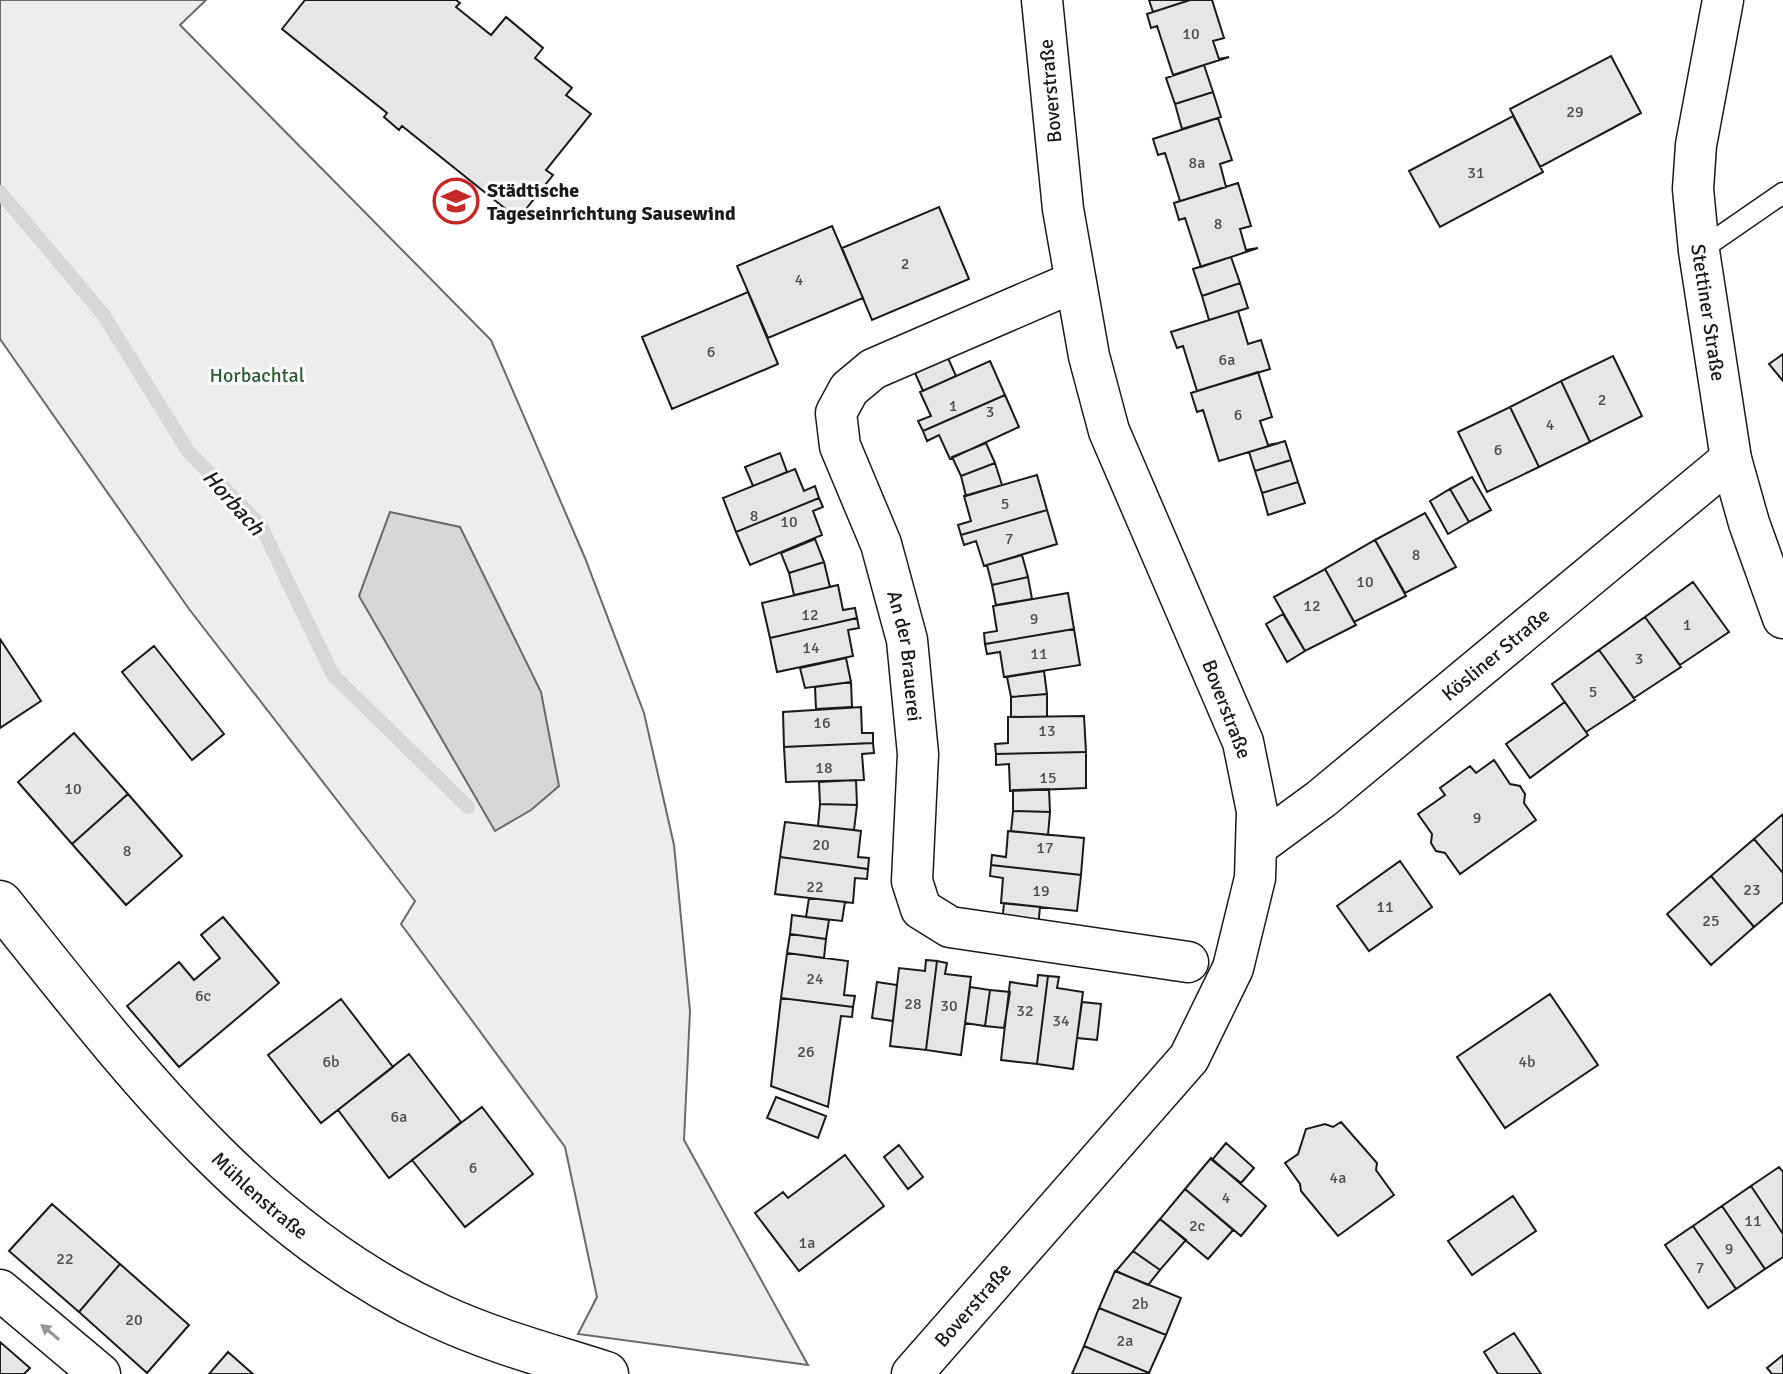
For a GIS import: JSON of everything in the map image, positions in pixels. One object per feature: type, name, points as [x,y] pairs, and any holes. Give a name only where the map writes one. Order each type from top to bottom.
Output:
[{"type":"street","name":"Boverstraße","points":[[912,1374],[1189,1058],[1233,968],[1249,908],[1257,846],[1257,811],[1243,742],[1109,431],[1074,282],[1052,127],[1042,0]]},
{"type":"street","name":"Stettiner Straße","points":[[1723,0],[1696,145],[1693,189],[1699,251],[1731,459],[1749,523],[1783,618]]},
{"type":"street","name":"An der Brauerei","points":[[1074,282],[873,369],[849,389],[836,413],[840,446],[881,544],[907,640],[918,754],[912,881],[921,909],[950,927],[1188,962]]},
{"type":"street","name":"Kösliner Straße","points":[[1257,846],[1321,799],[1731,459]]},
{"type":"street","name":"Mühlenstraße","points":[[0,903],[138,1075],[198,1141],[296,1227],[368,1278],[437,1315],[486,1336],[606,1374]]},
{"type":"street","points":[[0,1290],[100,1374]]},
{"type":"lane","points":[[1699,251],[1783,193]]},
{"type":"shaded area","name":"Horbachtal","points":[[0,0],[206,0],[180,25],[491,340],[585,558],[644,713],[674,845],[690,1011],[684,1140],[808,1365],[578,1334],[597,1297],[565,1147],[401,924],[415,901],[189,609],[0,339]]},
{"type":"shaded area","points":[[390,512],[460,527],[541,692],[559,786],[531,810],[495,831],[359,596]]},
{"type":"building","points":[[305,0],[456,0],[460,3],[456,7],[491,35],[506,17],[543,48],[535,58],[572,88],[566,95],[591,114],[546,170],[553,175],[518,219],[402,126],[399,130],[384,117],[387,113],[282,29]]},
{"type":"building","points":[[1149,0],[1190,0],[1153,12]]},
{"type":"building","points":[[1190,0],[1212,0],[1224,38],[1213,41],[1219,59],[1229,57],[1173,75],[1157,26],[1151,28],[1147,14]]},
{"type":"building","points":[[1611,56],[1641,113],[1540,167],[1510,109]]},
{"type":"building","points":[[1204,65],[1213,92],[1175,104],[1166,78]]},
{"type":"building","points":[[1213,92],[1221,117],[1182,129],[1175,104]]},
{"type":"building","points":[[1513,116],[1543,172],[1440,227],[1409,171]]},
{"type":"building","points":[[1218,118],[1232,160],[1220,164],[1226,187],[1174,203],[1180,201],[1165,153],[1158,155],[1153,139]]},
{"type":"building","points":[[1238,183],[1251,226],[1240,229],[1246,250],[1258,248],[1201,267],[1185,218],[1179,220],[1174,203]]},
{"type":"building","points":[[939,207],[969,279],[872,320],[842,248]]},
{"type":"building","points":[[832,226],[863,298],[768,338],[737,266]]},
{"type":"building","points":[[1231,257],[1240,283],[1202,296],[1193,269]]},
{"type":"building","points":[[1240,283],[1248,308],[1209,320],[1202,296]]},
{"type":"building","points":[[748,292],[778,364],[672,409],[642,337]]},
{"type":"building","points":[[1238,311],[1248,344],[1261,340],[1270,369],[1197,391],[1183,346],[1177,348],[1171,332]]},
{"type":"building","points":[[1783,354],[1783,381],[1769,364]]},
{"type":"building","points":[[1613,356],[1642,416],[1590,442],[1561,381]]},
{"type":"building","points":[[948,358],[956,376],[923,391],[915,373]]},
{"type":"building","points":[[990,361],[1005,395],[923,431],[918,421],[931,416],[920,392]]},
{"type":"building","points":[[1258,372],[1272,417],[1260,421],[1268,445],[1279,443],[1219,461],[1203,410],[1197,412],[1191,393]]},
{"type":"building","points":[[1561,381],[1590,442],[1539,467],[1510,407]]},
{"type":"building","points":[[1005,395],[1019,427],[950,459],[939,435],[927,441],[923,431]]},
{"type":"building","points":[[1510,407],[1539,467],[1487,492],[1458,432]]},
{"type":"building","points":[[1285,441],[1291,460],[1255,471],[1249,452]]},
{"type":"building","points":[[986,443],[995,463],[961,476],[952,457]]},
{"type":"building","points":[[780,453],[787,472],[753,486],[745,467]]},
{"type":"building","points":[[1291,460],[1298,482],[1262,493],[1255,471]]},
{"type":"building","points":[[995,463],[1002,485],[966,496],[961,476]]},
{"type":"building","points":[[795,469],[804,491],[815,486],[819,498],[736,532],[723,498]]},
{"type":"building","points":[[1037,475],[1047,510],[961,535],[958,525],[971,521],[964,496]]},
{"type":"building","points":[[1472,477],[1491,510],[1469,522],[1450,489]]},
{"type":"building","points":[[1298,482],[1305,503],[1268,515],[1262,493]]},
{"type":"building","points":[[1450,489],[1469,522],[1448,534],[1430,501]]},
{"type":"building","points":[[819,498],[823,507],[813,511],[822,535],[750,565],[736,532]]},
{"type":"building","points":[[1047,510],[1057,544],[984,566],[976,541],[964,545],[961,535]]},
{"type":"building","points":[[1425,513],[1456,567],[1405,593],[1375,540]]},
{"type":"building","points":[[815,539],[824,562],[789,573],[781,553]]},
{"type":"building","points":[[1375,540],[1406,596],[1354,622],[1325,569]]},
{"type":"building","points":[[1022,555],[1028,577],[992,585],[987,565]]},
{"type":"building","points":[[824,562],[830,587],[794,595],[789,573]]},
{"type":"building","points":[[1325,569],[1356,625],[1305,651],[1274,597]]},
{"type":"building","points":[[1028,577],[1032,599],[996,605],[992,585]]},
{"type":"building","points":[[1693,582],[1729,632],[1680,665],[1645,617]]},
{"type":"building","points":[[838,585],[843,610],[855,608],[857,618],[770,638],[762,603]]},
{"type":"building","points":[[1068,593],[1074,629],[985,644],[984,633],[997,631],[993,606]]},
{"type":"building","points":[[1283,614],[1305,651],[1287,662],[1266,624]]},
{"type":"building","points":[[1645,617],[1681,667],[1634,698],[1599,650]]},
{"type":"building","points":[[857,618],[859,628],[848,630],[853,656],[777,672],[770,638]]},
{"type":"building","points":[[1074,629],[1080,665],[1004,677],[1000,652],[987,654],[985,644]]},
{"type":"building","points":[[0,639],[41,701],[0,728]]},
{"type":"building","points":[[154,646],[224,734],[192,760],[122,672]]},
{"type":"building","points":[[1599,650],[1635,700],[1586,732],[1552,684]]},
{"type":"building","points":[[846,658],[851,682],[805,688],[800,668]]},
{"type":"building","points":[[1044,671],[1047,694],[1011,697],[1007,677]]},
{"type":"building","points":[[851,682],[852,707],[816,709],[815,687]]},
{"type":"building","points":[[1047,694],[1047,717],[1011,717],[1011,697]]},
{"type":"building","points":[[1565,702],[1588,735],[1530,778],[1506,744]]},
{"type":"building","points":[[861,707],[862,733],[873,733],[873,743],[784,747],[783,712]]},
{"type":"building","points":[[1084,716],[1086,752],[996,754],[995,744],[1008,743],[1008,717]]},
{"type":"building","points":[[74,733],[128,794],[72,844],[18,782]]},
{"type":"building","points":[[873,743],[874,753],[862,754],[864,780],[786,782],[784,747]]},
{"type":"building","points":[[1086,752],[1086,788],[1010,791],[1009,764],[996,765],[996,754]]},
{"type":"building","points":[[1494,760],[1510,784],[1520,786],[1525,794],[1524,803],[1536,820],[1460,874],[1445,853],[1436,851],[1431,843],[1432,834],[1418,814],[1445,795],[1440,788],[1470,766],[1476,773]]},
{"type":"building","points":[[856,780],[857,805],[820,804],[819,782]]},
{"type":"building","points":[[1049,789],[1050,812],[1013,811],[1013,790]]},
{"type":"building","points":[[128,794],[182,856],[126,905],[72,844]]},
{"type":"building","points":[[820,804],[857,805],[854,830],[818,826]]},
{"type":"building","points":[[1013,811],[1050,812],[1048,835],[1011,831]]},
{"type":"building","points":[[1783,814],[1783,873],[1754,839]]},
{"type":"building","points":[[785,822],[861,831],[858,857],[869,858],[868,869],[780,857]]},
{"type":"building","points":[[1008,831],[1084,838],[1081,875],[991,865],[992,855],[1006,857]]},
{"type":"building","points":[[1754,839],[1783,873],[1783,902],[1754,927],[1711,876]]},
{"type":"building","points":[[780,857],[868,869],[867,879],[855,878],[853,903],[775,894]]},
{"type":"building","points":[[1400,861],[1432,907],[1369,951],[1337,906]]},
{"type":"building","points":[[991,865],[1081,875],[1077,911],[1001,903],[1003,878],[990,876]]},
{"type":"building","points":[[1711,876],[1754,927],[1711,965],[1667,914]]},
{"type":"building","points":[[809,898],[845,902],[842,921],[806,917]]},
{"type":"building","points":[[1004,903],[1040,907],[1038,928],[1002,923]]},
{"type":"building","points":[[792,915],[829,920],[826,939],[790,934]]},
{"type":"building","points":[[223,917],[279,983],[179,1067],[127,1006],[179,962],[194,980],[220,958],[201,935]]},
{"type":"building","points":[[790,934],[826,939],[824,958],[787,953]]},
{"type":"building","points":[[787,953],[848,961],[844,995],[855,996],[853,1007],[781,998]]},
{"type":"building","points":[[926,960],[937,961],[926,1050],[890,1046],[899,968],[925,971]]},
{"type":"building","points":[[937,961],[947,963],[945,974],[971,977],[961,1055],[926,1050]]},
{"type":"building","points":[[1038,975],[1048,976],[1037,1064],[1001,1060],[1010,982],[1037,986]]},
{"type":"building","points":[[1048,976],[1059,977],[1057,988],[1083,992],[1073,1069],[1037,1064]]},
{"type":"building","points":[[877,982],[897,985],[893,1021],[872,1018]]},
{"type":"building","points":[[970,987],[990,990],[985,1026],[965,1023]]},
{"type":"building","points":[[990,990],[1010,992],[1004,1028],[985,1026]]},
{"type":"building","points":[[1550,994],[1598,1065],[1505,1128],[1457,1057]]},
{"type":"building","points":[[781,998],[853,1007],[852,1017],[841,1016],[828,1107],[771,1086]]},
{"type":"building","points":[[341,999],[393,1067],[321,1123],[268,1055]]},
{"type":"building","points":[[1082,1002],[1101,1004],[1097,1040],[1077,1038]]},
{"type":"building","points":[[409,1054],[461,1122],[389,1178],[338,1110]]},
{"type":"building","points":[[776,1097],[826,1116],[818,1138],[767,1118]]},
{"type":"building","points":[[482,1107],[533,1174],[465,1227],[412,1160]]},
{"type":"building","points":[[1341,1122],[1377,1163],[1376,1170],[1394,1195],[1338,1236],[1301,1191],[1300,1184],[1285,1163],[1298,1154],[1306,1129],[1325,1124],[1333,1127]]},
{"type":"building","points":[[1226,1143],[1254,1168],[1241,1183],[1212,1160]]},
{"type":"building","points":[[899,1145],[923,1177],[908,1189],[884,1157]]},
{"type":"building","points":[[845,1155],[884,1206],[799,1271],[755,1213],[783,1192],[788,1198]]},
{"type":"building","points":[[1211,1158],[1266,1206],[1241,1236],[1185,1189]]},
{"type":"building","points":[[1779,1167],[1783,1172],[1783,1234],[1751,1186]]},
{"type":"building","points":[[1751,1186],[1783,1234],[1783,1257],[1765,1269],[1722,1206]]},
{"type":"building","points":[[1185,1189],[1233,1230],[1208,1259],[1160,1219]]},
{"type":"building","points":[[1513,1196],[1536,1231],[1472,1275],[1448,1241]]},
{"type":"building","points":[[52,1204],[120,1264],[79,1312],[9,1251]]},
{"type":"building","points":[[1722,1206],[1765,1269],[1736,1289],[1693,1226]]},
{"type":"building","points":[[1160,1219],[1186,1240],[1160,1270],[1133,1251]]},
{"type":"building","points":[[1693,1226],[1736,1289],[1708,1308],[1665,1245]]},
{"type":"building","points":[[1133,1251],[1160,1270],[1148,1285],[1116,1271]]},
{"type":"building","points":[[120,1264],[189,1325],[147,1373],[79,1312]]},
{"type":"building","points":[[1115,1271],[1181,1298],[1166,1335],[1099,1308]]},
{"type":"building","points":[[1099,1308],[1166,1335],[1149,1373],[1084,1346]]},
{"type":"building","points":[[1514,1333],[1541,1374],[1498,1374],[1484,1352]]},
{"type":"building","points":[[0,1342],[30,1368],[24,1374],[0,1374]]},
{"type":"building","points":[[1084,1346],[1149,1373],[1149,1374],[1072,1374]]},
{"type":"building","points":[[228,1352],[253,1374],[209,1374]]},
{"type":"building","points":[[1783,1355],[1783,1374],[1772,1374],[1767,1368]]},
{"type":"waterway","name":"Horbach","points":[[0,192],[103,314],[188,451],[261,526],[333,675],[468,807]]},
{"type":"place","name":"Städtische Tageseinrichtung Sausewind","points":[[456,201]]}]
